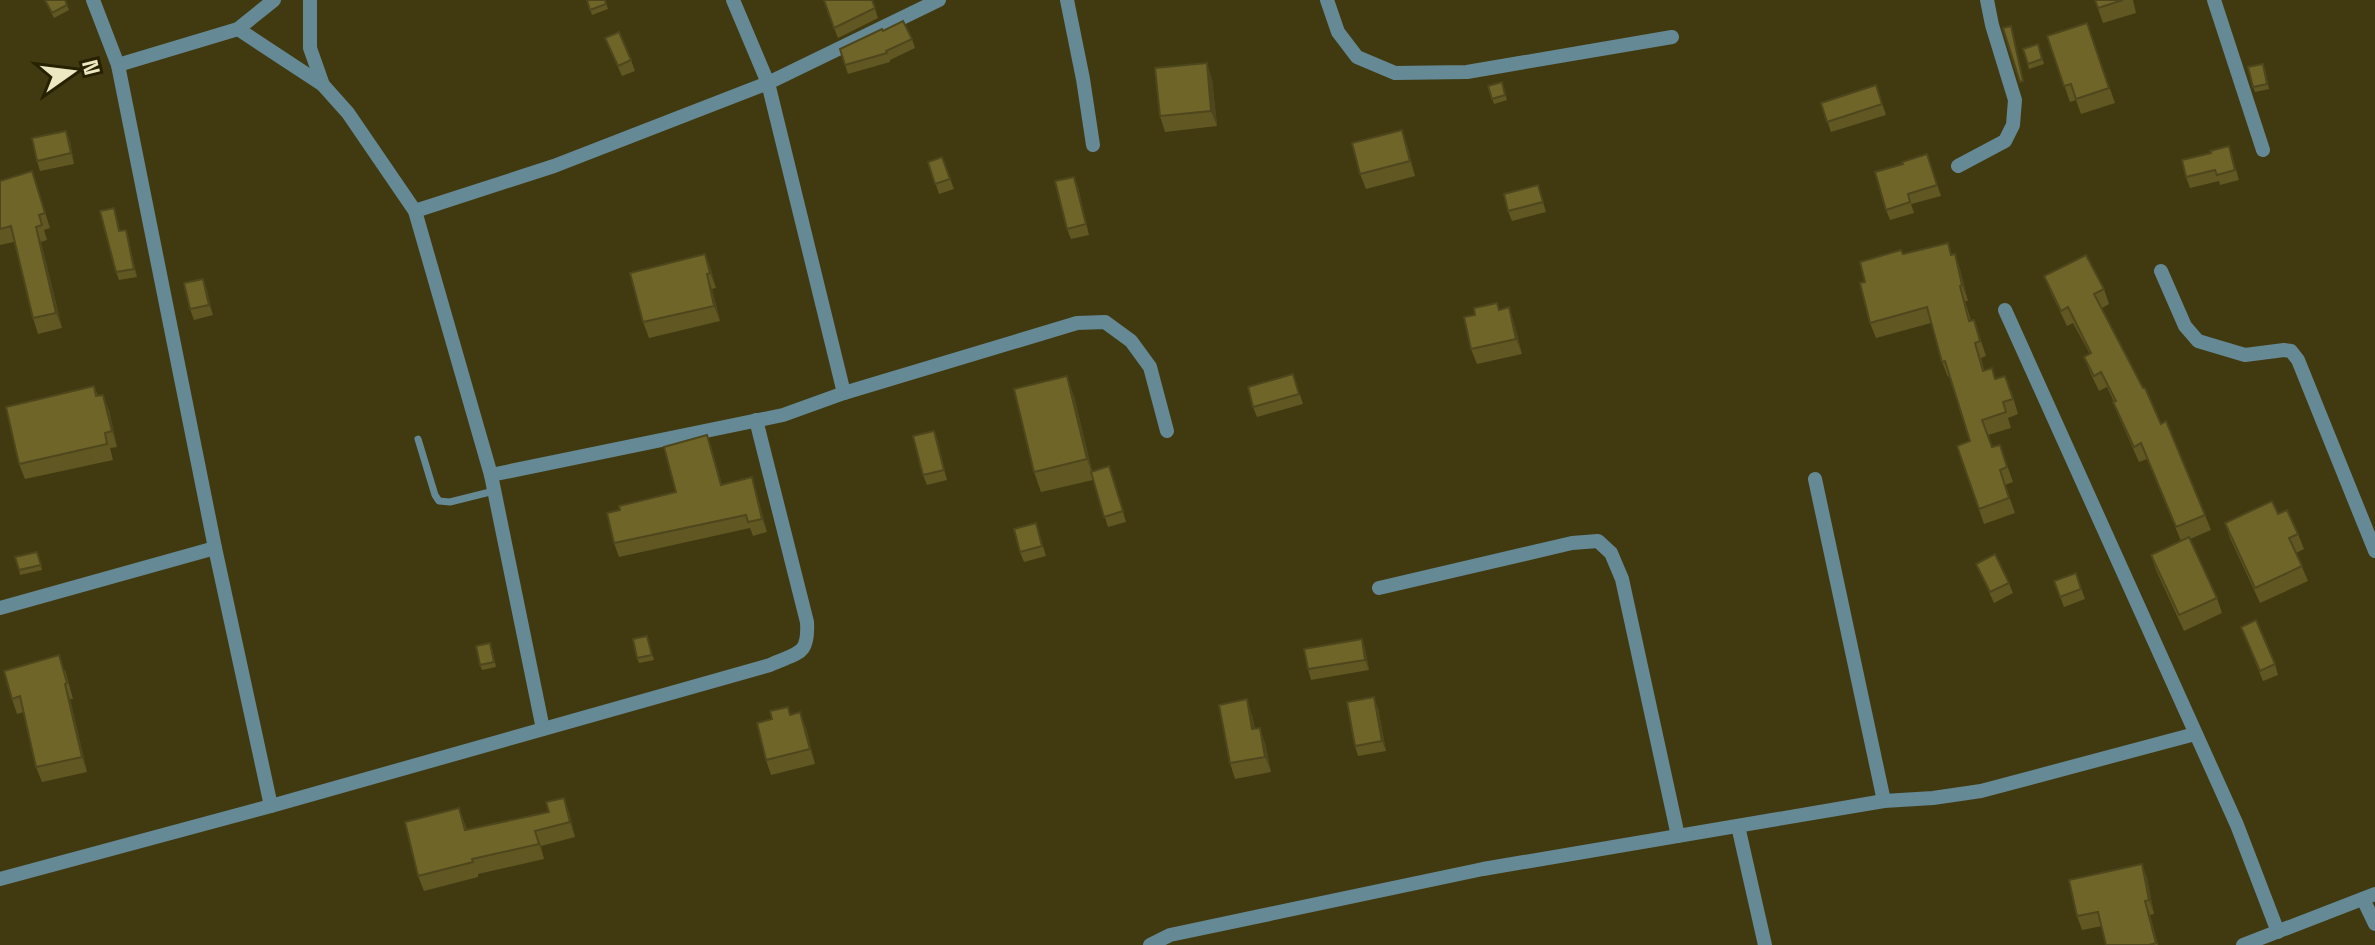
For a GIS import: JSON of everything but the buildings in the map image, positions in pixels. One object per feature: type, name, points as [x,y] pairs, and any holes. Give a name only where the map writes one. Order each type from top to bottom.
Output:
[{"type":"street","points":[[93,0],[118,65],[215,548],[271,806]]},
{"type":"street","points":[[118,65],[238,29],[274,0]]},
{"type":"street","points":[[310,0],[310,48],[323,85]]},
{"type":"street","points":[[733,0],[768,83],[844,393]]},
{"type":"street","points":[[415,211],[554,166],[768,83],[939,0]]},
{"type":"street","points":[[1067,0],[1093,145]]},
{"type":"street","points":[[1327,0],[1338,32],[1357,57],[1395,73],[1467,72],[1672,37]]},
{"type":"street","points":[[1958,166],[2005,141],[2013,125],[2015,100],[1987,0]]},
{"type":"street","points":[[2214,0],[2263,150]]},
{"type":"street","points":[[238,29],[323,85],[348,113],[415,211],[491,475],[543,729]]},
{"type":"street","points":[[2161,271],[2185,326],[2198,341],[2245,355],[2291,351],[2298,360],[2375,551]]},
{"type":"street","points":[[2005,310],[2237,825],[2278,932]]},
{"type":"street","points":[[491,475],[783,415],[844,393],[1077,323],[1105,322],[1131,341],[1150,367],[1167,431]]},
{"type":"street","points":[[0,879],[770,665],[803,650],[808,641],[807,622],[756,420]]},
{"type":"street","points":[[1815,479],[1884,801]]},
{"type":"street","points":[[1379,588],[1572,543],[1598,541],[1611,553],[1622,579],[1678,836]]},
{"type":"street","points":[[0,608],[215,548]]},
{"type":"street","points":[[1150,945],[1170,935],[1483,869],[1884,801],[1981,791],[2195,734]]},
{"type":"street","points":[[1738,826],[1765,945]]},
{"type":"street","points":[[2243,945],[2369,897],[2375,924]]},
{"type":"lane","points":[[418,439],[439,501],[450,502],[494,491]]}]
